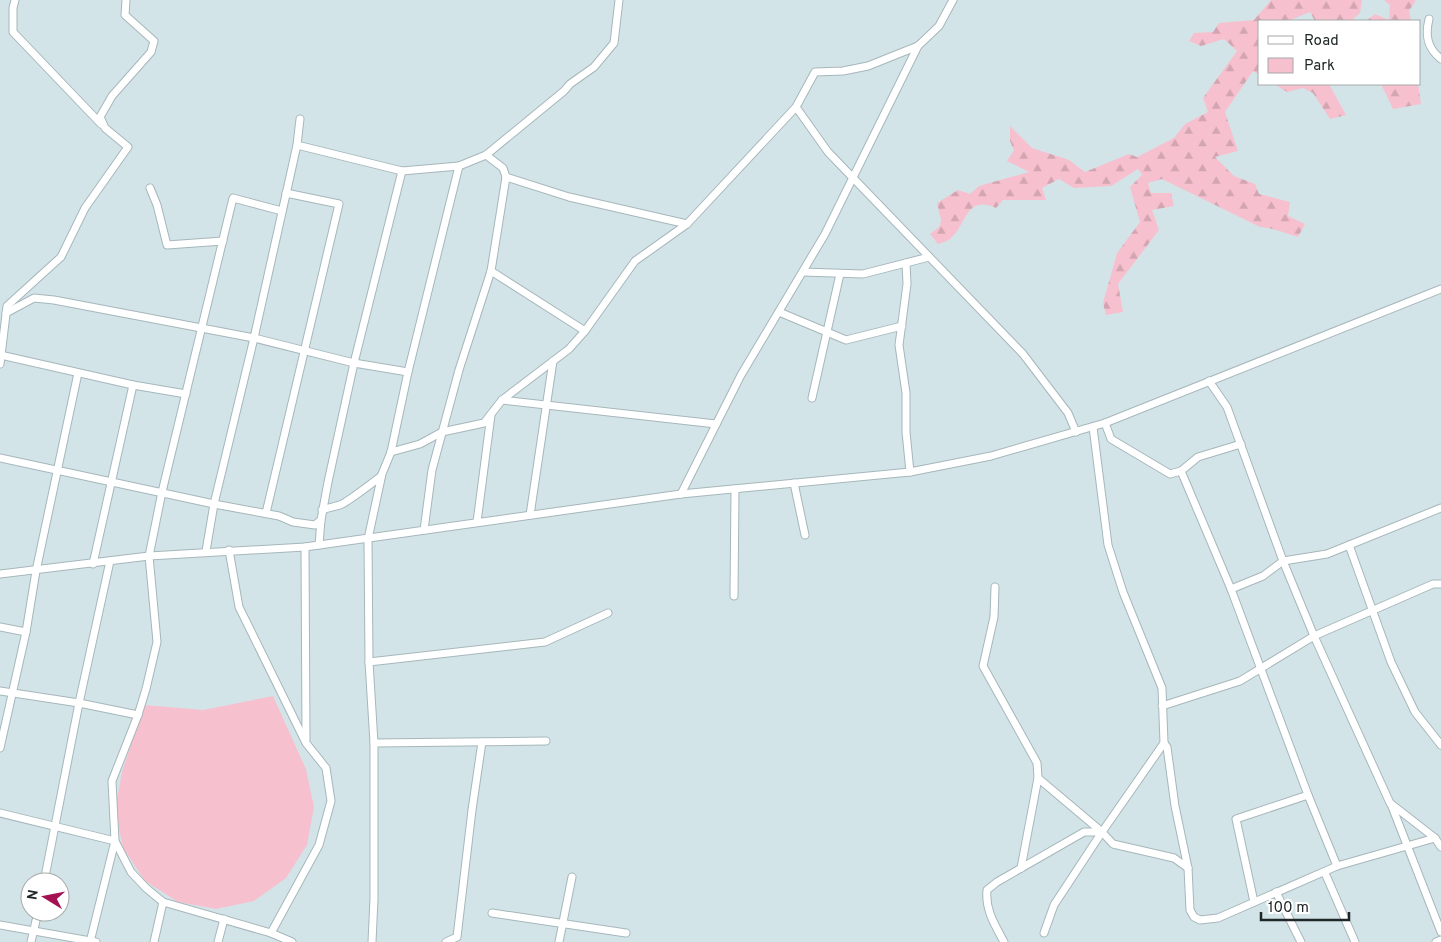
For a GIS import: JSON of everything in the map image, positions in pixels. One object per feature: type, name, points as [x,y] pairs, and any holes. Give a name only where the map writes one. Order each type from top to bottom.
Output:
[{"type":"street","points":[[0,364],[7,306],[61,257],[85,208],[128,147],[105,128],[12,32],[15,0]]},
{"type":"street","points":[[105,128],[100,117],[112,96],[151,52],[154,41],[125,15],[126,0]]},
{"type":"street","points":[[297,145],[402,171],[459,166],[486,155],[570,84],[594,67],[614,43],[619,0]]},
{"type":"street","points":[[681,494],[741,375],[825,234],[918,46],[939,26],[953,0]]},
{"type":"street","points":[[1429,19],[1426,33],[1432,49],[1441,59]]},
{"type":"street","points":[[392,452],[420,444],[442,432],[484,422],[502,400],[569,348],[585,331],[635,261],[687,224],[796,107],[815,72],[842,71],[868,66],[918,46]]},
{"type":"street","points":[[796,107],[828,152],[1023,354],[1068,413],[1076,432]]},
{"type":"street","points":[[206,552],[214,504],[254,338],[297,145],[300,120]]},
{"type":"street","points":[[424,530],[432,470],[459,370],[491,271],[506,177],[503,168],[486,155]]},
{"type":"street","points":[[322,510],[341,505],[378,480],[392,452],[408,372],[459,166]]},
{"type":"street","points":[[319,545],[322,510],[354,362],[402,171]]},
{"type":"street","points":[[506,177],[569,197],[687,224]]},
{"type":"street","points":[[150,188],[157,205],[166,244],[223,241]]},
{"type":"street","points":[[266,514],[339,204],[286,193]]},
{"type":"street","points":[[0,925],[92,942],[115,841],[112,781],[138,715],[157,642],[149,556],[162,492],[233,198],[282,211]]},
{"type":"street","points":[[803,272],[863,274],[929,256]]},
{"type":"street","points":[[906,263],[907,284],[899,345],[906,393],[906,432],[910,472]]},
{"type":"street","points":[[491,271],[585,331]]},
{"type":"street","points":[[812,398],[840,274]]},
{"type":"street","points":[[0,574],[149,556],[305,547],[681,494],[910,472],[992,456],[1106,423],[1441,289]]},
{"type":"street","points":[[6,313],[34,298],[54,300],[254,338],[304,351],[408,372]]},
{"type":"street","points":[[779,312],[846,340],[902,326]]},
{"type":"street","points":[[1,355],[134,386],[186,394]]},
{"type":"street","points":[[530,515],[553,361]]},
{"type":"street","points":[[0,748],[26,632],[36,571],[78,373]]},
{"type":"street","points":[[1208,381],[1227,407],[1283,561],[1314,636],[1390,803],[1441,932]]},
{"type":"street","points":[[93,564],[134,386]]},
{"type":"street","points":[[502,400],[716,424]]},
{"type":"street","points":[[477,522],[491,414]]},
{"type":"street","points":[[1106,423],[1111,439],[1170,474],[1181,471],[1198,457],[1241,444]]},
{"type":"street","points":[[1094,427],[1108,545],[1123,592],[1162,688],[1164,743],[1167,747],[1175,806],[1188,868],[1190,910],[1194,917],[1200,920],[1218,918],[1325,873],[1337,866],[1435,838]]},
{"type":"street","points":[[0,458],[279,516],[293,522],[315,525],[321,520]]},
{"type":"street","points":[[1181,471],[1231,589],[1308,795],[1337,866]]},
{"type":"street","points":[[372,942],[374,899],[374,743],[369,662],[368,539],[382,474]]},
{"type":"street","points":[[794,483],[805,535]]},
{"type":"street","points":[[734,596],[735,489]]},
{"type":"street","points":[[1231,589],[1263,576],[1283,561],[1326,554],[1441,508]]},
{"type":"street","points":[[1349,545],[1391,662],[1416,712],[1441,745]]},
{"type":"street","points":[[305,547],[306,743]]},
{"type":"street","points":[[229,550],[239,606],[306,743],[326,768],[330,801],[319,845],[272,933]]},
{"type":"street","points":[[46,872],[79,703],[110,561]]},
{"type":"street","points":[[1162,706],[1240,681],[1314,636],[1433,584],[1441,584]]},
{"type":"street","points":[[996,587],[994,617],[984,666],[1037,763],[1038,778],[1021,868]]},
{"type":"street","points":[[369,662],[545,642],[608,613]]},
{"type":"street","points":[[0,627],[26,632]]},
{"type":"street","points":[[0,691],[79,703],[138,715]]},
{"type":"street","points":[[374,743],[546,741]]},
{"type":"street","points":[[446,942],[457,940],[482,742]]},
{"type":"street","points":[[1044,933],[1054,904],[1164,743]]},
{"type":"street","points":[[1038,778],[1102,832],[1113,844],[1174,858],[1188,868]]},
{"type":"street","points":[[1254,902],[1236,819],[1308,795]]},
{"type":"street","points":[[1390,803],[1435,838],[1441,847]]},
{"type":"street","points":[[0,813],[115,841],[131,872],[163,902],[272,933],[283,941],[292,942]]},
{"type":"street","points":[[1004,942],[989,914],[986,890],[1084,832],[1102,832]]},
{"type":"street","points":[[1325,873],[1355,942]]},
{"type":"street","points":[[559,942],[572,877]]},
{"type":"street","points":[[1276,892],[1301,942]]},
{"type":"street","points":[[154,942],[163,902]]},
{"type":"street","points":[[492,913],[626,933]]},
{"type":"street","points":[[218,942],[224,919]]},
{"type":"street","points":[[31,942],[36,922]]},
{"type":"street","points":[[1436,942],[1441,940]]},
{"type":"green space","points":[[1271,0],[1362,0],[1360,13],[1352,20],[1314,20],[1310,12],[1290,20],[1258,20],[1258,74],[1253,71],[1225,112],[1238,151],[1215,157],[1234,176],[1255,184],[1259,194],[1290,202],[1288,216],[1305,224],[1298,237],[1260,227],[1162,179],[1148,183],[1151,193],[1171,193],[1174,206],[1152,210],[1159,230],[1118,284],[1123,312],[1106,315],[1103,303],[1117,253],[1140,222],[1130,187],[1142,175],[1138,169],[1111,186],[1074,188],[1059,179],[1042,188],[1046,200],[1003,200],[996,208],[978,205],[967,214],[955,234],[949,240],[938,244],[930,234],[940,226],[941,220],[937,203],[958,190],[970,194],[979,186],[1029,172],[1007,161],[1014,150],[1010,141],[1010,126],[1032,148],[1069,160],[1085,172],[1129,154],[1137,157],[1174,138],[1185,124],[1208,112],[1203,98],[1237,51],[1224,39],[1201,46],[1189,41],[1194,33],[1213,32],[1219,23],[1254,20]]},
{"type":"green space","points":[[1384,0],[1416,0],[1409,11],[1411,20],[1389,20],[1390,5]]},
{"type":"green space","points":[[1375,14],[1389,20],[1367,20]]},
{"type":"green space","points":[[1276,85],[1330,85],[1346,115],[1330,119],[1313,93],[1303,88],[1287,92]]},
{"type":"green space","points":[[1381,85],[1418,85],[1421,104],[1393,109]]},
{"type":"green space","points":[[273,696],[306,769],[314,807],[307,845],[286,878],[254,901],[216,909],[178,902],[145,881],[123,848],[115,810],[122,772],[144,705],[203,710]]}]
